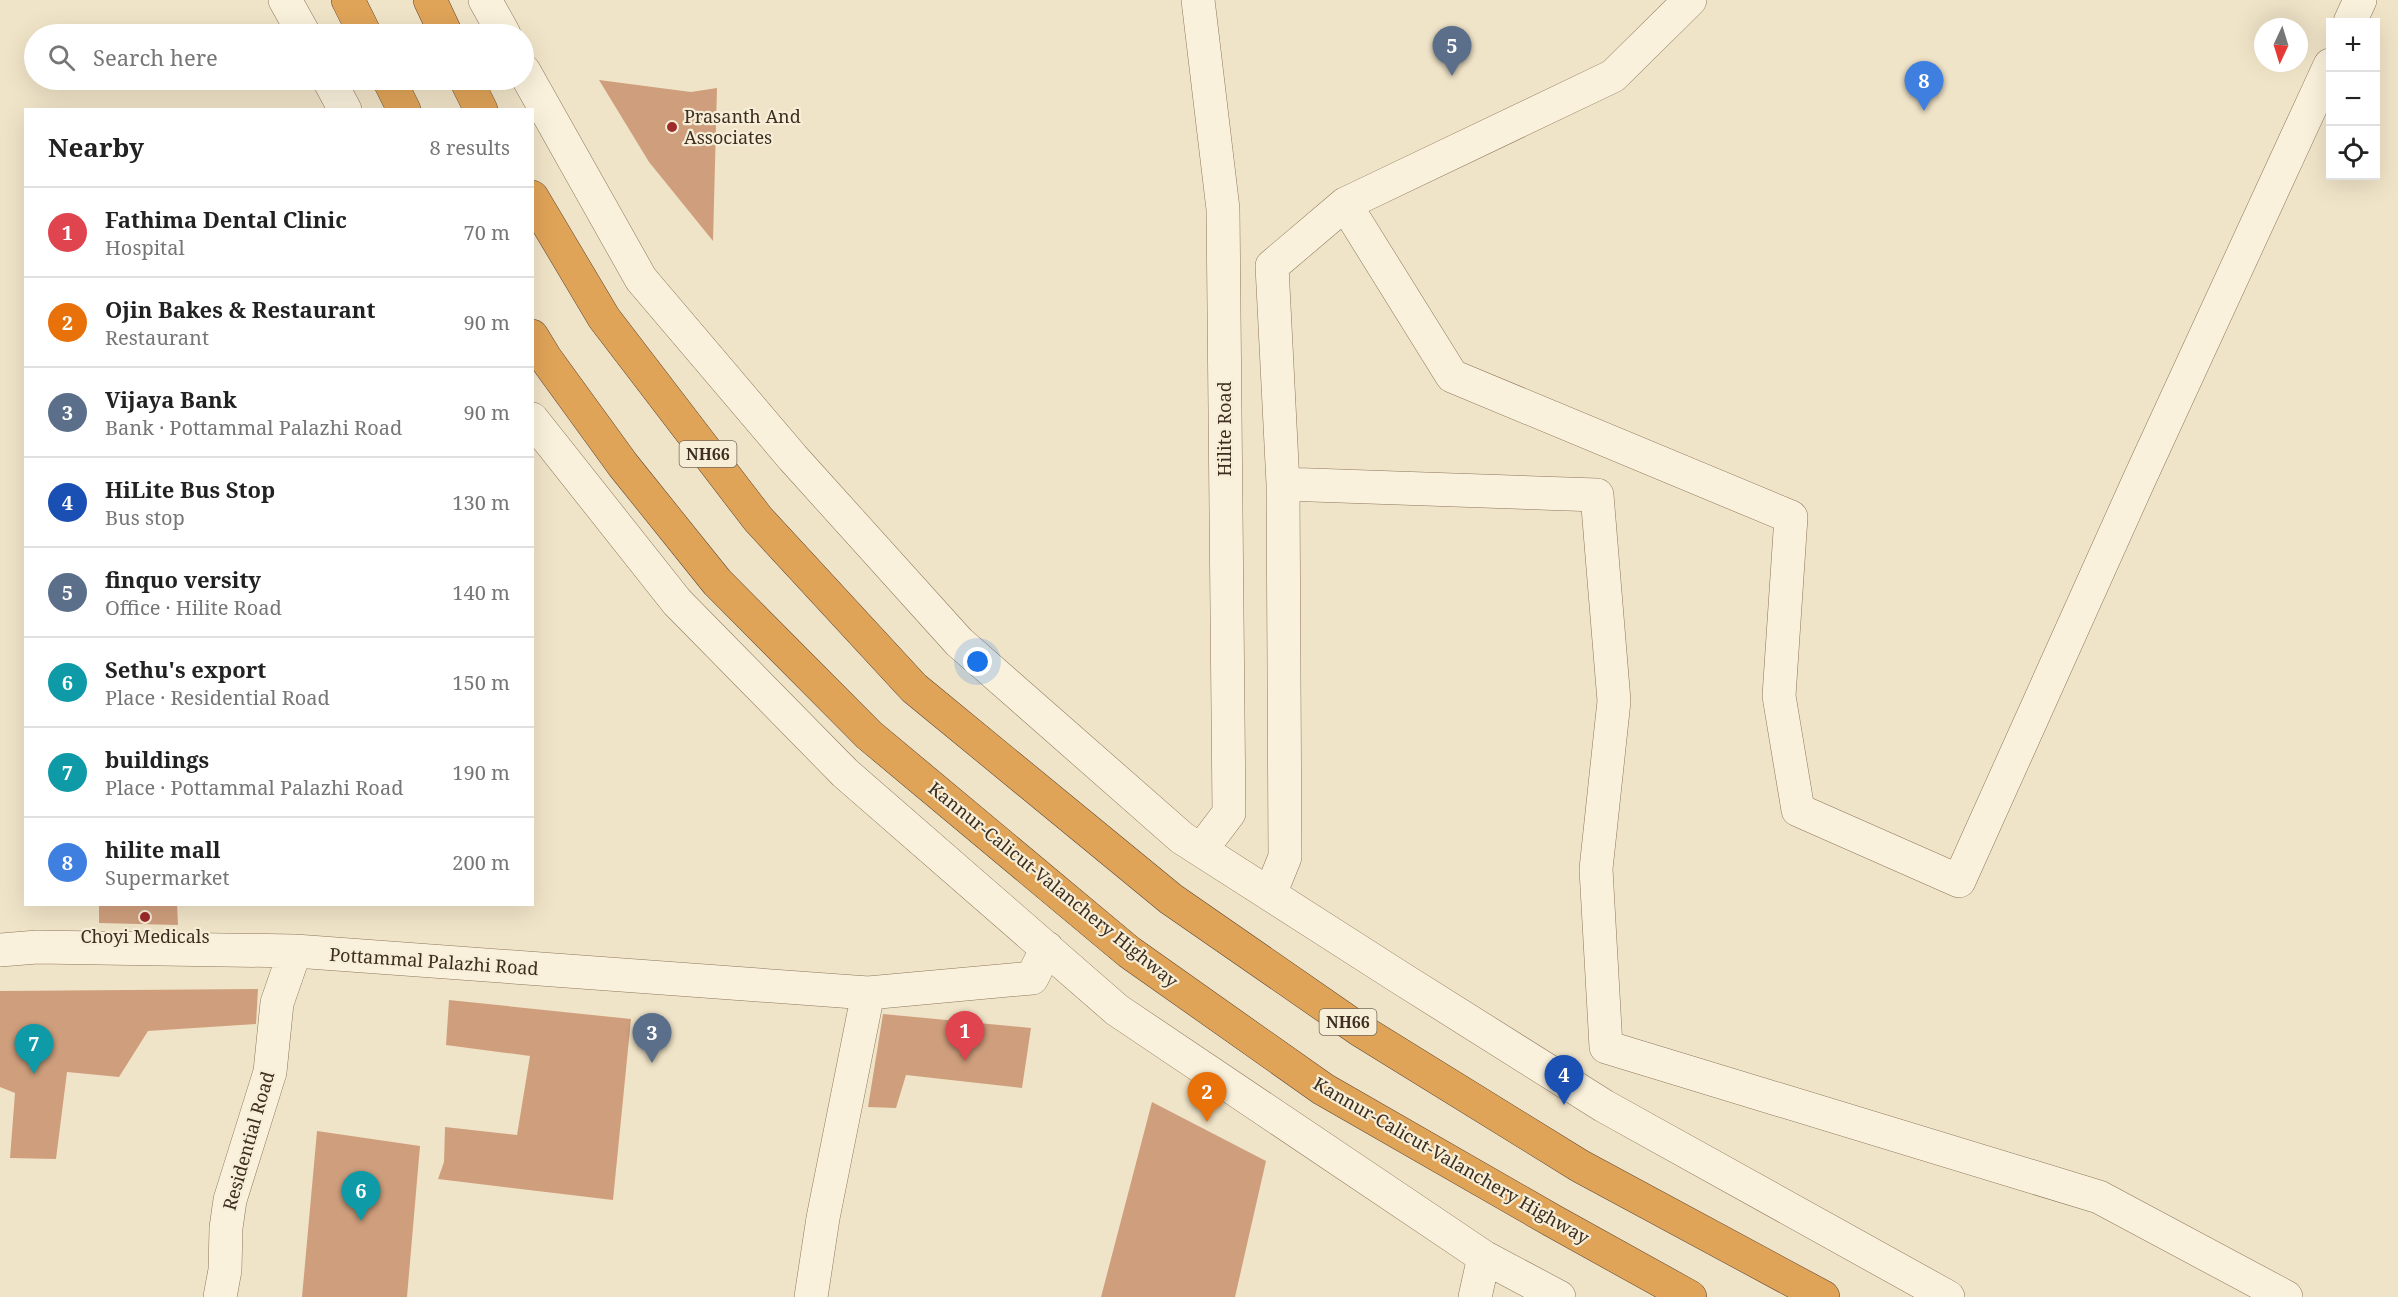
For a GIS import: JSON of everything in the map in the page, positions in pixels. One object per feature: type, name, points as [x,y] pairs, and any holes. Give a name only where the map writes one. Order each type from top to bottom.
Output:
[{"type":"highway","points":[[348,0],[360,24]]},
{"type":"highway","points":[[430,0],[441,24]]},
{"type":"highway","points":[[394,90],[403,108]]},
{"type":"highway","points":[[471,90],[480,108]]},
{"type":"highway","name":"NH66","points":[[534,200],[604,318],[758,519],[914,688],[1171,899],[1360,1030],[1580,1166],[1823,1297]]},
{"type":"highway","name":"Kannur-Calicut-Valanchery Highway","points":[[534,339],[623,465],[717,582],[869,735],[1129,952],[1323,1089],[1690,1297]]},
{"type":"street","points":[[285,0],[298,24]]},
{"type":"street","points":[[485,0],[498,24]]},
{"type":"street","name":"Hilite Road","points":[[1198,0],[1223,209],[1229,813],[1201,850]]},
{"type":"street","points":[[1270,894],[1285,857],[1283,484],[1272,266],[1346,204],[1613,76],[1690,0]]},
{"type":"street","points":[[2352,18],[2360,0]]},
{"type":"street","points":[[1346,204],[1452,376],[1791,517],[1779,696],[1798,810],[1959,881],[2139,480],[2328,72]]},
{"type":"street","points":[[534,89],[641,279],[793,458],[959,642],[1182,837],[1604,1106],[1948,1297]]},
{"type":"street","points":[[334,90],[344,108]]},
{"type":"street","points":[[534,422],[677,602],[845,773],[1117,1010],[1484,1257],[1559,1297]]},
{"type":"street","points":[[1283,484],[1597,495],[1614,701],[1596,869],[1606,1047],[2099,1197],[2286,1297]]},
{"type":"street","name":"Pottammal Palazhi Road","points":[[0,950],[37,948],[295,951],[868,993],[1032,978],[1047,948]]},
{"type":"street","name":"Residential Road","points":[[220,1297],[225,1270],[226,1228],[230,1200],[270,1072],[278,1003],[295,951]]},
{"type":"street","points":[[811,1297],[823,1218],[868,993]]},
{"type":"street","points":[[1475,1297],[1484,1257]]},
{"type":"building","name":"Prasanth And Associates","points":[[599,80],[691,92],[717,88],[713,241],[649,162]]},
{"type":"building","points":[[99,906],[177,906],[178,925],[99,923]]},
{"type":"building","points":[[258,989],[256,1024],[148,1031],[119,1077],[67,1072],[56,1159],[10,1158],[15,1093],[0,1087],[0,991]]},
{"type":"building","points":[[449,1000],[631,1019],[613,1200],[438,1179],[444,1162],[445,1127],[517,1135],[530,1056],[446,1045]]},
{"type":"building","points":[[883,1014],[1031,1028],[1022,1088],[906,1075],[896,1108],[868,1107]]},
{"type":"building","points":[[1152,1102],[1266,1161],[1235,1297],[1101,1297]]},
{"type":"building","points":[[317,1131],[420,1146],[407,1297],[302,1297]]},
{"type":"place","name":"finquo versity","points":[[1452,76]]},
{"type":"place","name":"hilite mall","points":[[1924,111]]},
{"type":"place","name":"Prasanth And Associates","points":[[672,127]]},
{"type":"place","name":"Choyi Medicals","points":[[145,917]]},
{"type":"place","name":"Fathima Dental Clinic","points":[[965,1061]]},
{"type":"place","name":"Vijaya Bank","points":[[652,1063]]},
{"type":"place","name":"buildings","points":[[34,1074]]},
{"type":"place","name":"HiLite Bus Stop","points":[[1564,1105]]},
{"type":"place","name":"Ojin Bakes & Restaurant","points":[[1207,1122]]},
{"type":"place","name":"Sethu's export","points":[[361,1221]]}]
